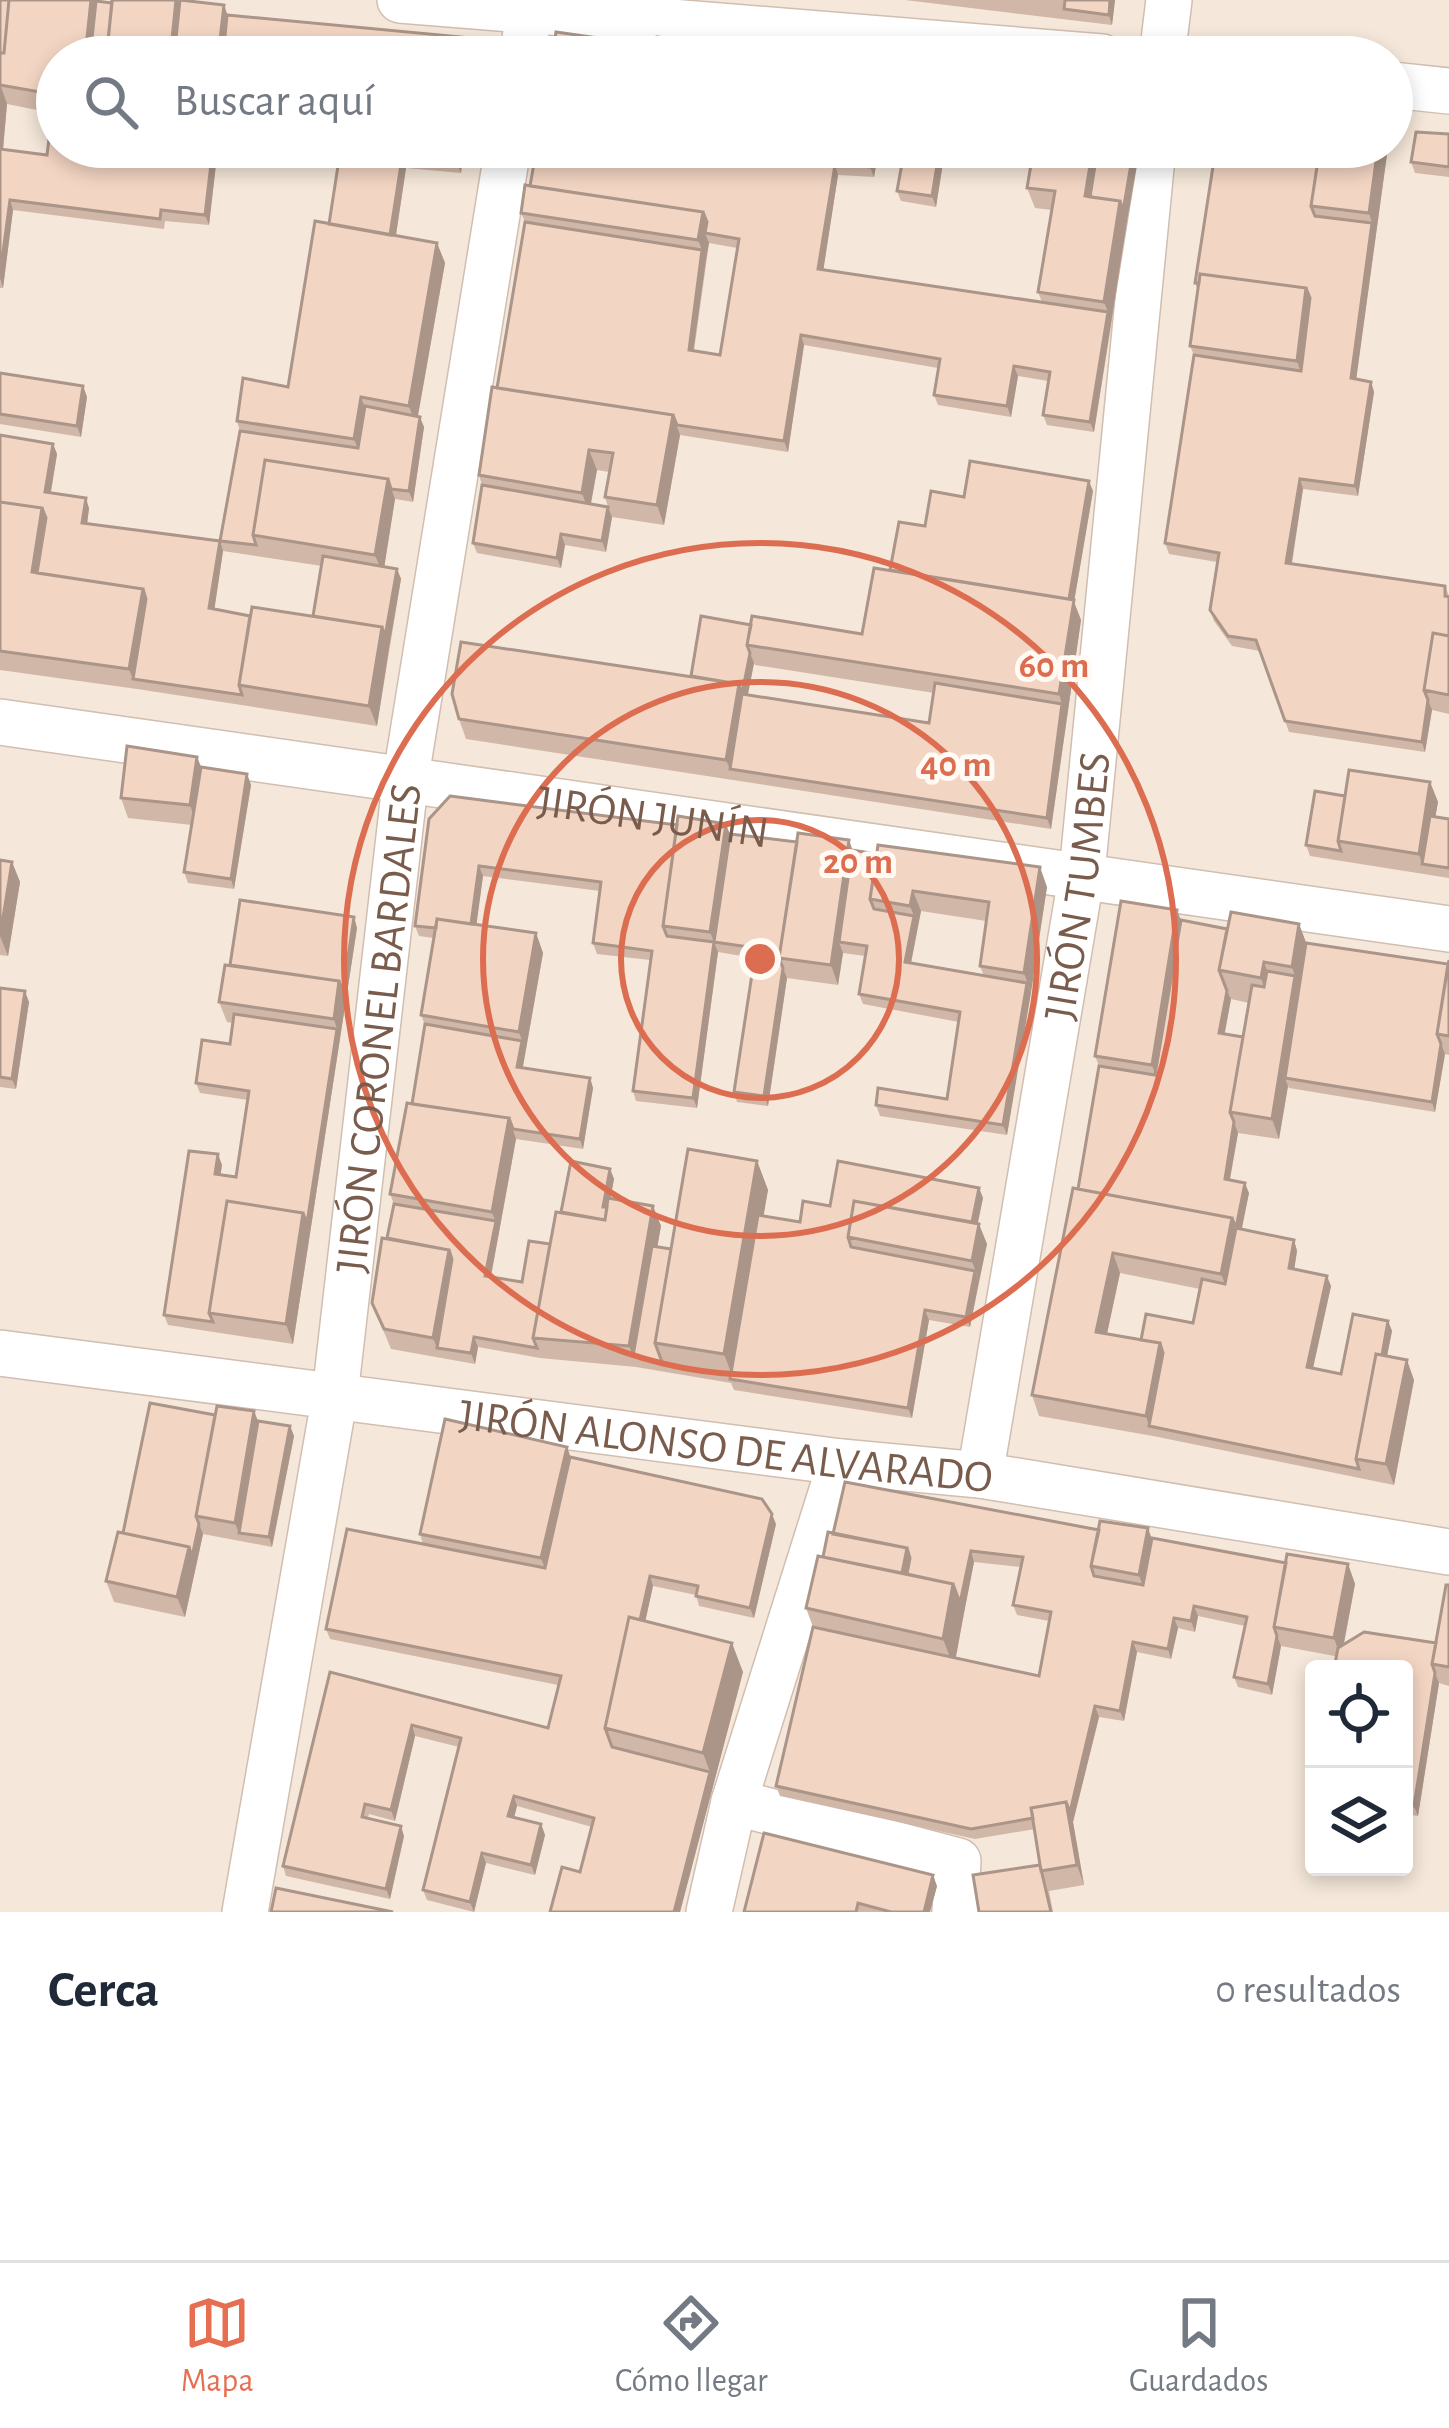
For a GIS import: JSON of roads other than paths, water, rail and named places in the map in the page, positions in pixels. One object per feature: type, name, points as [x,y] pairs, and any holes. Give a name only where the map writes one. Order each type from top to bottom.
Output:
[{"type":"street","points":[[400,0],[857,36]]},
{"type":"street","points":[[1165,36],[1169,0]]},
{"type":"street","points":[[525,36],[530,8]]},
{"type":"street","points":[[1413,87],[1449,91]]},
{"type":"street","name":"JIRÓN CORONEL BARDALES","points":[[245,1912],[335,1395],[406,776],[505,168]]},
{"type":"street","name":"JIRÓN TUMBES","points":[[980,1474],[1082,873],[1152,168]]},
{"type":"street","name":"JIRÓN JUNÍN","points":[[0,722],[406,776],[1449,929]]},
{"type":"street","name":"JIRÓN ALONSO DE ALVARADO","points":[[0,1353],[841,1462],[980,1474],[1449,1552]]},
{"type":"street","points":[[709,1912],[734,1802],[841,1462]]},
{"type":"street","points":[[734,1802],[958,1861],[955,1912]]}]
